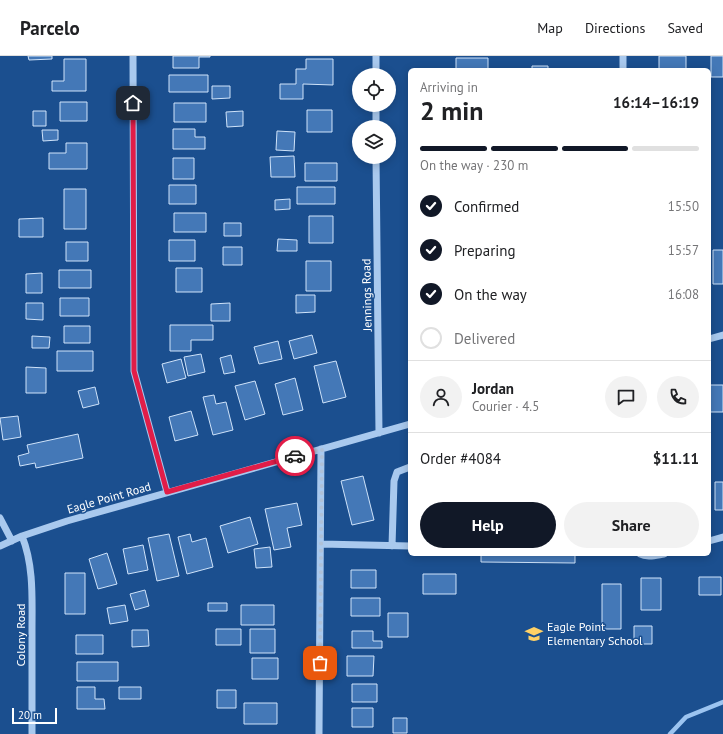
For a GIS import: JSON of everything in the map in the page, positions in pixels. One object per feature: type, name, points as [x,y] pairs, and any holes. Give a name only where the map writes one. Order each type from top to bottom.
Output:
[{"type":"street","points":[[133,56],[134,371],[167,492]]},
{"type":"street","points":[[376,56],[376,68]]},
{"type":"street","points":[[623,56],[623,68]]},
{"type":"street","name":"Jennings Road","points":[[376,164],[379,433]]},
{"type":"street","points":[[711,338],[723,335]]},
{"type":"street","name":"Eagle Point Road","points":[[0,546],[22,536],[67,521],[408,425]]},
{"type":"street","points":[[320,734],[322,449]]},
{"type":"street","points":[[392,546],[394,481],[397,472],[408,468]]},
{"type":"street","points":[[0,518],[12,541]]},
{"type":"street","name":"Colony Road","points":[[22,536],[26,546],[30,567],[32,602],[32,734]]},
{"type":"street","points":[[711,540],[723,537]]},
{"type":"street","points":[[321,544],[408,546]]},
{"type":"street","points":[[642,556],[654,556]]},
{"type":"building","points":[[28,56],[52,56],[52,59],[29,60]]},
{"type":"building","points":[[173,56],[210,57],[199,57],[199,68],[173,68]]},
{"type":"building","points":[[659,56],[686,56],[686,68],[659,68]]},
{"type":"building","points":[[711,56],[723,56],[723,77],[711,77]]},
{"type":"building","points":[[456,58],[488,58],[488,68],[456,68]]},
{"type":"building","points":[[64,59],[86,59],[86,91],[52,91],[52,81],[64,81]]},
{"type":"building","points":[[306,59],[333,59],[333,85],[303,84],[303,99],[280,99],[280,84],[296,84],[296,69],[306,69]]},
{"type":"building","points":[[532,66],[548,66],[548,68],[532,68]]},
{"type":"building","points":[[169,75],[208,75],[208,92],[169,92]]},
{"type":"building","points":[[212,86],[230,86],[230,98],[212,99]]},
{"type":"building","points":[[60,102],[87,102],[87,121],[60,121]]},
{"type":"building","points":[[174,103],[206,103],[206,122],[174,122]]},
{"type":"building","points":[[307,110],[332,110],[332,132],[307,132]]},
{"type":"building","points":[[33,111],[46,111],[46,126],[33,126]]},
{"type":"building","points":[[243,111],[243,126],[227,127],[226,112]]},
{"type":"building","points":[[173,129],[195,129],[195,137],[205,137],[205,149],[173,149]]},
{"type":"building","points":[[42,130],[58,130],[58,140],[43,141]]},
{"type":"building","points":[[277,131],[295,132],[294,151],[276,150]]},
{"type":"building","points":[[66,143],[87,143],[87,169],[49,169],[49,153],[66,153]]},
{"type":"building","points":[[294,156],[295,177],[271,177],[270,157]]},
{"type":"building","points":[[173,158],[194,158],[194,179],[173,179]]},
{"type":"building","points":[[305,163],[337,163],[337,181],[305,181]]},
{"type":"building","points":[[169,185],[196,185],[196,204],[169,204]]},
{"type":"building","points":[[297,187],[335,187],[335,204],[297,204]]},
{"type":"building","points":[[64,189],[86,189],[86,229],[64,229]]},
{"type":"building","points":[[290,199],[290,209],[275,210],[275,200]]},
{"type":"building","points":[[174,213],[206,213],[206,232],[174,232]]},
{"type":"building","points":[[309,216],[333,216],[333,243],[309,243]]},
{"type":"building","points":[[43,218],[43,237],[19,237],[19,219]]},
{"type":"building","points":[[224,223],[241,223],[241,236],[224,236]]},
{"type":"building","points":[[278,239],[297,240],[297,251],[277,251]]},
{"type":"building","points":[[169,240],[195,240],[195,261],[169,261]]},
{"type":"building","points":[[66,242],[88,242],[88,261],[66,261]]},
{"type":"building","points":[[223,247],[242,247],[242,265],[223,265]]},
{"type":"building","points":[[713,250],[723,250],[723,284],[713,284]]},
{"type":"building","points":[[306,261],[331,261],[331,291],[306,291]]},
{"type":"building","points":[[176,268],[202,268],[202,292],[176,292]]},
{"type":"building","points":[[59,270],[91,270],[91,288],[59,288]]},
{"type":"building","points":[[42,273],[42,293],[26,293],[26,274]]},
{"type":"building","points":[[296,295],[315,295],[315,312],[296,313]]},
{"type":"building","points":[[60,298],[89,298],[89,316],[60,316]]},
{"type":"building","points":[[26,303],[43,303],[43,320],[26,319]]},
{"type":"building","points":[[230,303],[230,321],[211,321],[211,304]]},
{"type":"building","points":[[170,325],[213,325],[213,340],[191,340],[191,351],[170,351]]},
{"type":"building","points":[[64,326],[90,326],[90,343],[64,343]]},
{"type":"building","points":[[312,335],[317,353],[294,359],[289,341]]},
{"type":"building","points":[[32,336],[50,337],[49,348],[32,348]]},
{"type":"building","points":[[278,341],[282,359],[259,364],[254,347]]},
{"type":"building","points":[[57,351],[93,351],[93,371],[57,371]]},
{"type":"building","points":[[201,354],[205,372],[188,376],[184,357]]},
{"type":"building","points":[[231,355],[235,372],[224,374],[220,358]]},
{"type":"building","points":[[181,359],[186,378],[167,383],[162,364]]},
{"type":"building","points":[[336,361],[346,397],[323,403],[314,366]]},
{"type":"building","points":[[26,367],[46,368],[46,393],[26,393]]},
{"type":"building","points":[[295,378],[303,410],[283,415],[275,384]]},
{"type":"building","points":[[255,381],[265,414],[245,420],[235,386]]},
{"type":"building","points":[[711,385],[723,385],[723,412],[711,412]]},
{"type":"building","points":[[95,387],[99,404],[83,408],[78,391]]},
{"type":"building","points":[[214,395],[216,404],[226,402],[233,430],[213,435],[203,397]]},
{"type":"building","points":[[191,411],[198,435],[175,441],[169,417]]},
{"type":"building","points":[[18,416],[21,437],[3,440],[0,418]]},
{"type":"building","points":[[78,434],[83,458],[36,468],[35,463],[20,466],[18,456],[29,453],[27,445]]},
{"type":"building","points":[[363,476],[374,520],[352,525],[341,481]]},
{"type":"building","points":[[715,482],[723,482],[723,510],[715,510]]},
{"type":"building","points":[[297,503],[302,525],[287,528],[291,547],[274,550],[265,509]]},
{"type":"building","points":[[250,517],[258,544],[228,553],[220,526]]},
{"type":"building","points":[[169,534],[179,576],[157,581],[148,538]]},
{"type":"building","points":[[190,534],[192,542],[206,538],[213,567],[187,574],[178,537]]},
{"type":"building","points":[[143,545],[148,570],[128,574],[123,549]]},
{"type":"building","points":[[270,547],[272,567],[256,568],[254,549]]},
{"type":"building","points":[[107,553],[117,584],[98,589],[89,559]]},
{"type":"building","points":[[481,556],[575,556],[575,563],[481,562]]},
{"type":"building","points":[[351,570],[376,570],[376,588],[351,588]]},
{"type":"building","points":[[65,573],[85,573],[85,614],[65,614]]},
{"type":"building","points":[[423,574],[456,574],[456,594],[423,594]]},
{"type":"building","points":[[699,577],[721,577],[721,595],[699,595]]},
{"type":"building","points":[[641,578],[661,578],[661,610],[641,610]]},
{"type":"building","points":[[602,584],[621,584],[621,629],[602,629]]},
{"type":"building","points":[[145,590],[149,606],[135,610],[130,594]]},
{"type":"building","points":[[351,598],[380,598],[380,616],[351,616]]},
{"type":"building","points":[[208,603],[227,603],[227,611],[208,611]]},
{"type":"building","points":[[125,605],[128,621],[110,624],[107,608]]},
{"type":"building","points":[[241,605],[274,605],[274,625],[241,625]]},
{"type":"building","points":[[388,613],[408,613],[408,637],[388,637]]},
{"type":"building","points":[[634,626],[652,626],[652,644],[634,644]]},
{"type":"building","points":[[216,629],[241,629],[241,645],[216,645]]},
{"type":"building","points":[[250,629],[275,629],[275,653],[250,653]]},
{"type":"building","points":[[132,630],[148,630],[149,646],[132,647]]},
{"type":"building","points":[[352,631],[373,631],[373,641],[382,641],[382,648],[352,648]]},
{"type":"building","points":[[76,635],[103,635],[103,654],[76,654]]},
{"type":"building","points":[[347,656],[374,656],[373,676],[347,676]]},
{"type":"building","points":[[252,658],[278,658],[278,679],[252,679]]},
{"type":"building","points":[[77,662],[118,662],[118,681],[77,681]]},
{"type":"building","points":[[352,684],[377,684],[377,702],[352,702]]},
{"type":"building","points":[[77,687],[95,687],[95,699],[104,699],[105,709],[77,709]]},
{"type":"building","points":[[119,687],[141,687],[141,699],[119,699]]},
{"type":"building","points":[[217,690],[236,690],[236,708],[217,708]]},
{"type":"building","points":[[244,703],[277,703],[277,724],[244,724]]},
{"type":"building","points":[[352,708],[373,708],[373,727],[352,727]]},
{"type":"building","points":[[393,718],[407,718],[407,733],[393,733]]},
{"type":"waterway","points":[[670,734],[686,717],[723,702]]},
{"type":"way so far","points":[[295,456],[322,449],[320,663]]},
{"type":"place","name":"Eagle Point Elementary School","points":[[534,634]]},
{"type":"route","points":[[133,103],[134,371],[167,492],[295,456]]}]
